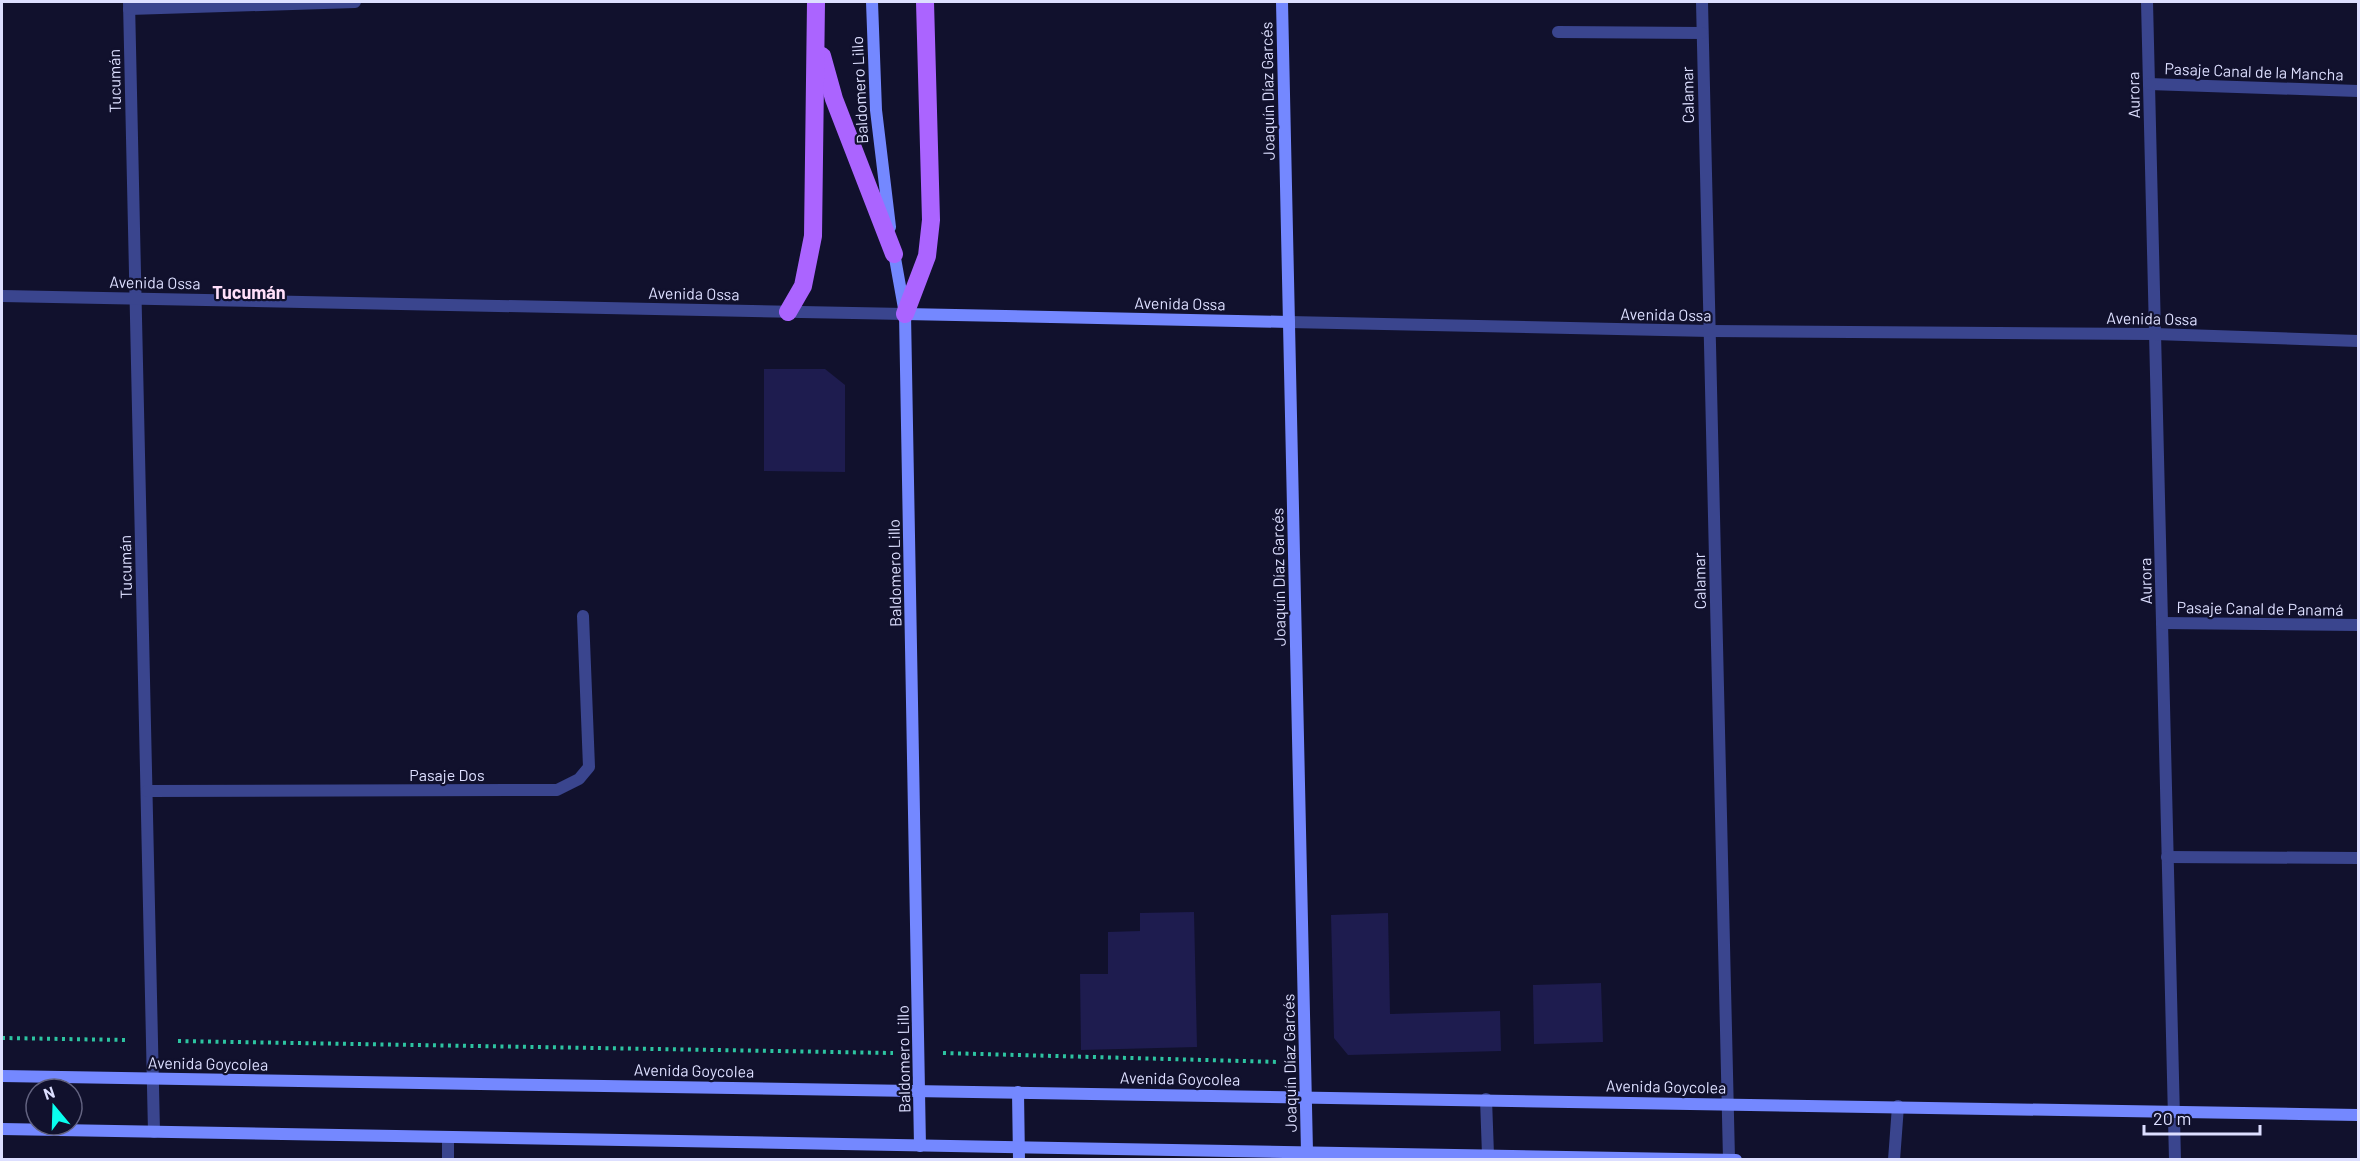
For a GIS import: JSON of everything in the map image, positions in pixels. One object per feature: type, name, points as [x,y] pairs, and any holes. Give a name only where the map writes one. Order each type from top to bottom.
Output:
[{"type":"main road","points":[[905,314],[927,256],[931,220],[925,2]]},
{"type":"main road","points":[[816,7],[827,80],[894,254]]},
{"type":"main road","points":[[788,312],[802,286],[813,236],[816,7]]},
{"type":"street","points":[[129,5],[355,2]]},
{"type":"street","name":"Baldomero Lillo","points":[[872,2],[880,158],[905,314],[920,1146]]},
{"type":"street","name":"Joaquín Díaz Garcés","points":[[1282,2],[1307,1152]]},
{"type":"street","name":"Calamar","points":[[1702,2],[1729,1159]]},
{"type":"street","name":"Aurora","points":[[2147,2],[2175,1160]]},
{"type":"street","name":"Tucumán","points":[[129,5],[154,1132]]},
{"type":"street","points":[[1558,32],[1702,33]]},
{"type":"street","name":"Pasaje Canal de la Mancha","points":[[2149,84],[2358,91]]},
{"type":"street","name":"Avenida Ossa","points":[[2,296],[1710,331],[2155,334],[2358,341]]},
{"type":"street","name":"Pasaje Dos","points":[[147,791],[557,790],[579,779],[589,767],[583,616]]},
{"type":"street","name":"Pasaje Canal de Panamá","points":[[2162,623],[2358,625]]},
{"type":"street","points":[[2167,857],[2358,858]]},
{"type":"street","name":"Avenida Goycolea","points":[[2,1076],[2358,1115]]},
{"type":"street","points":[[1018,1092],[1019,1153]]},
{"type":"street","points":[[1486,1100],[1488,1157]]},
{"type":"street","points":[[1894,1160],[1898,1106]]},
{"type":"street","points":[[2,1129],[920,1146],[1019,1153],[1307,1152],[1736,1160]]},
{"type":"street","points":[[448,1137],[448,1160]]},
{"type":"path","points":[[2,1038],[920,1053],[1305,1062]]},
{"type":"building","points":[[764,369],[825,369],[845,385],[845,472],[764,471]]},
{"type":"building","points":[[1194,912],[1197,1047],[1081,1050],[1080,974],[1108,974],[1108,932],[1140,931],[1140,913]]},
{"type":"building","points":[[1388,913],[1390,1014],[1500,1011],[1501,1051],[1348,1055],[1334,1038],[1331,915]]},
{"type":"building","points":[[1601,983],[1603,1042],[1534,1044],[1533,985]]},
{"type":"district","name":"Tucumán","points":[[249,292]]}]
